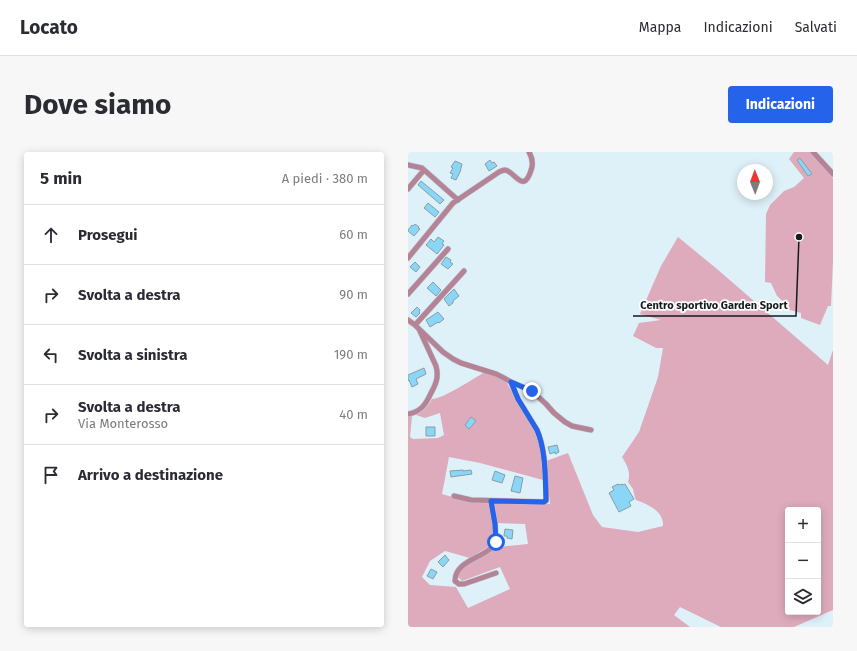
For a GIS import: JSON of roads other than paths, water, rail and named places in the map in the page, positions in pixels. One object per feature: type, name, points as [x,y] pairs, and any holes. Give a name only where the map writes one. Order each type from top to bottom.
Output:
[{"type":"street","points":[[408,258],[453,203],[502,170],[507,170],[518,180],[521,181],[527,179],[533,162],[532,156],[529,152]]},
{"type":"street","points":[[813,152],[833,174]]},
{"type":"street","points":[[408,165],[422,168],[458,200]]},
{"type":"street","points":[[408,189],[424,170]]},
{"type":"street","points":[[408,294],[448,249]]},
{"type":"street","points":[[417,327],[464,271]]},
{"type":"street","points":[[408,320],[443,352],[453,359],[474,368],[496,374],[532,391],[565,422],[572,426],[590,430]]},
{"type":"street","points":[[408,414],[416,412],[426,404],[437,383],[438,377],[436,366],[417,327]]},
{"type":"street","points":[[454,496],[471,500],[491,501],[544,502],[546,500],[543,454],[540,435],[518,399],[511,382]]},
{"type":"street","points":[[491,501],[496,542],[492,548],[467,562],[456,573],[455,581],[459,584],[464,584],[496,573]]},
{"type":"place","name":"Centro sportivo Garden Sport","points":[[799,237]]}]
